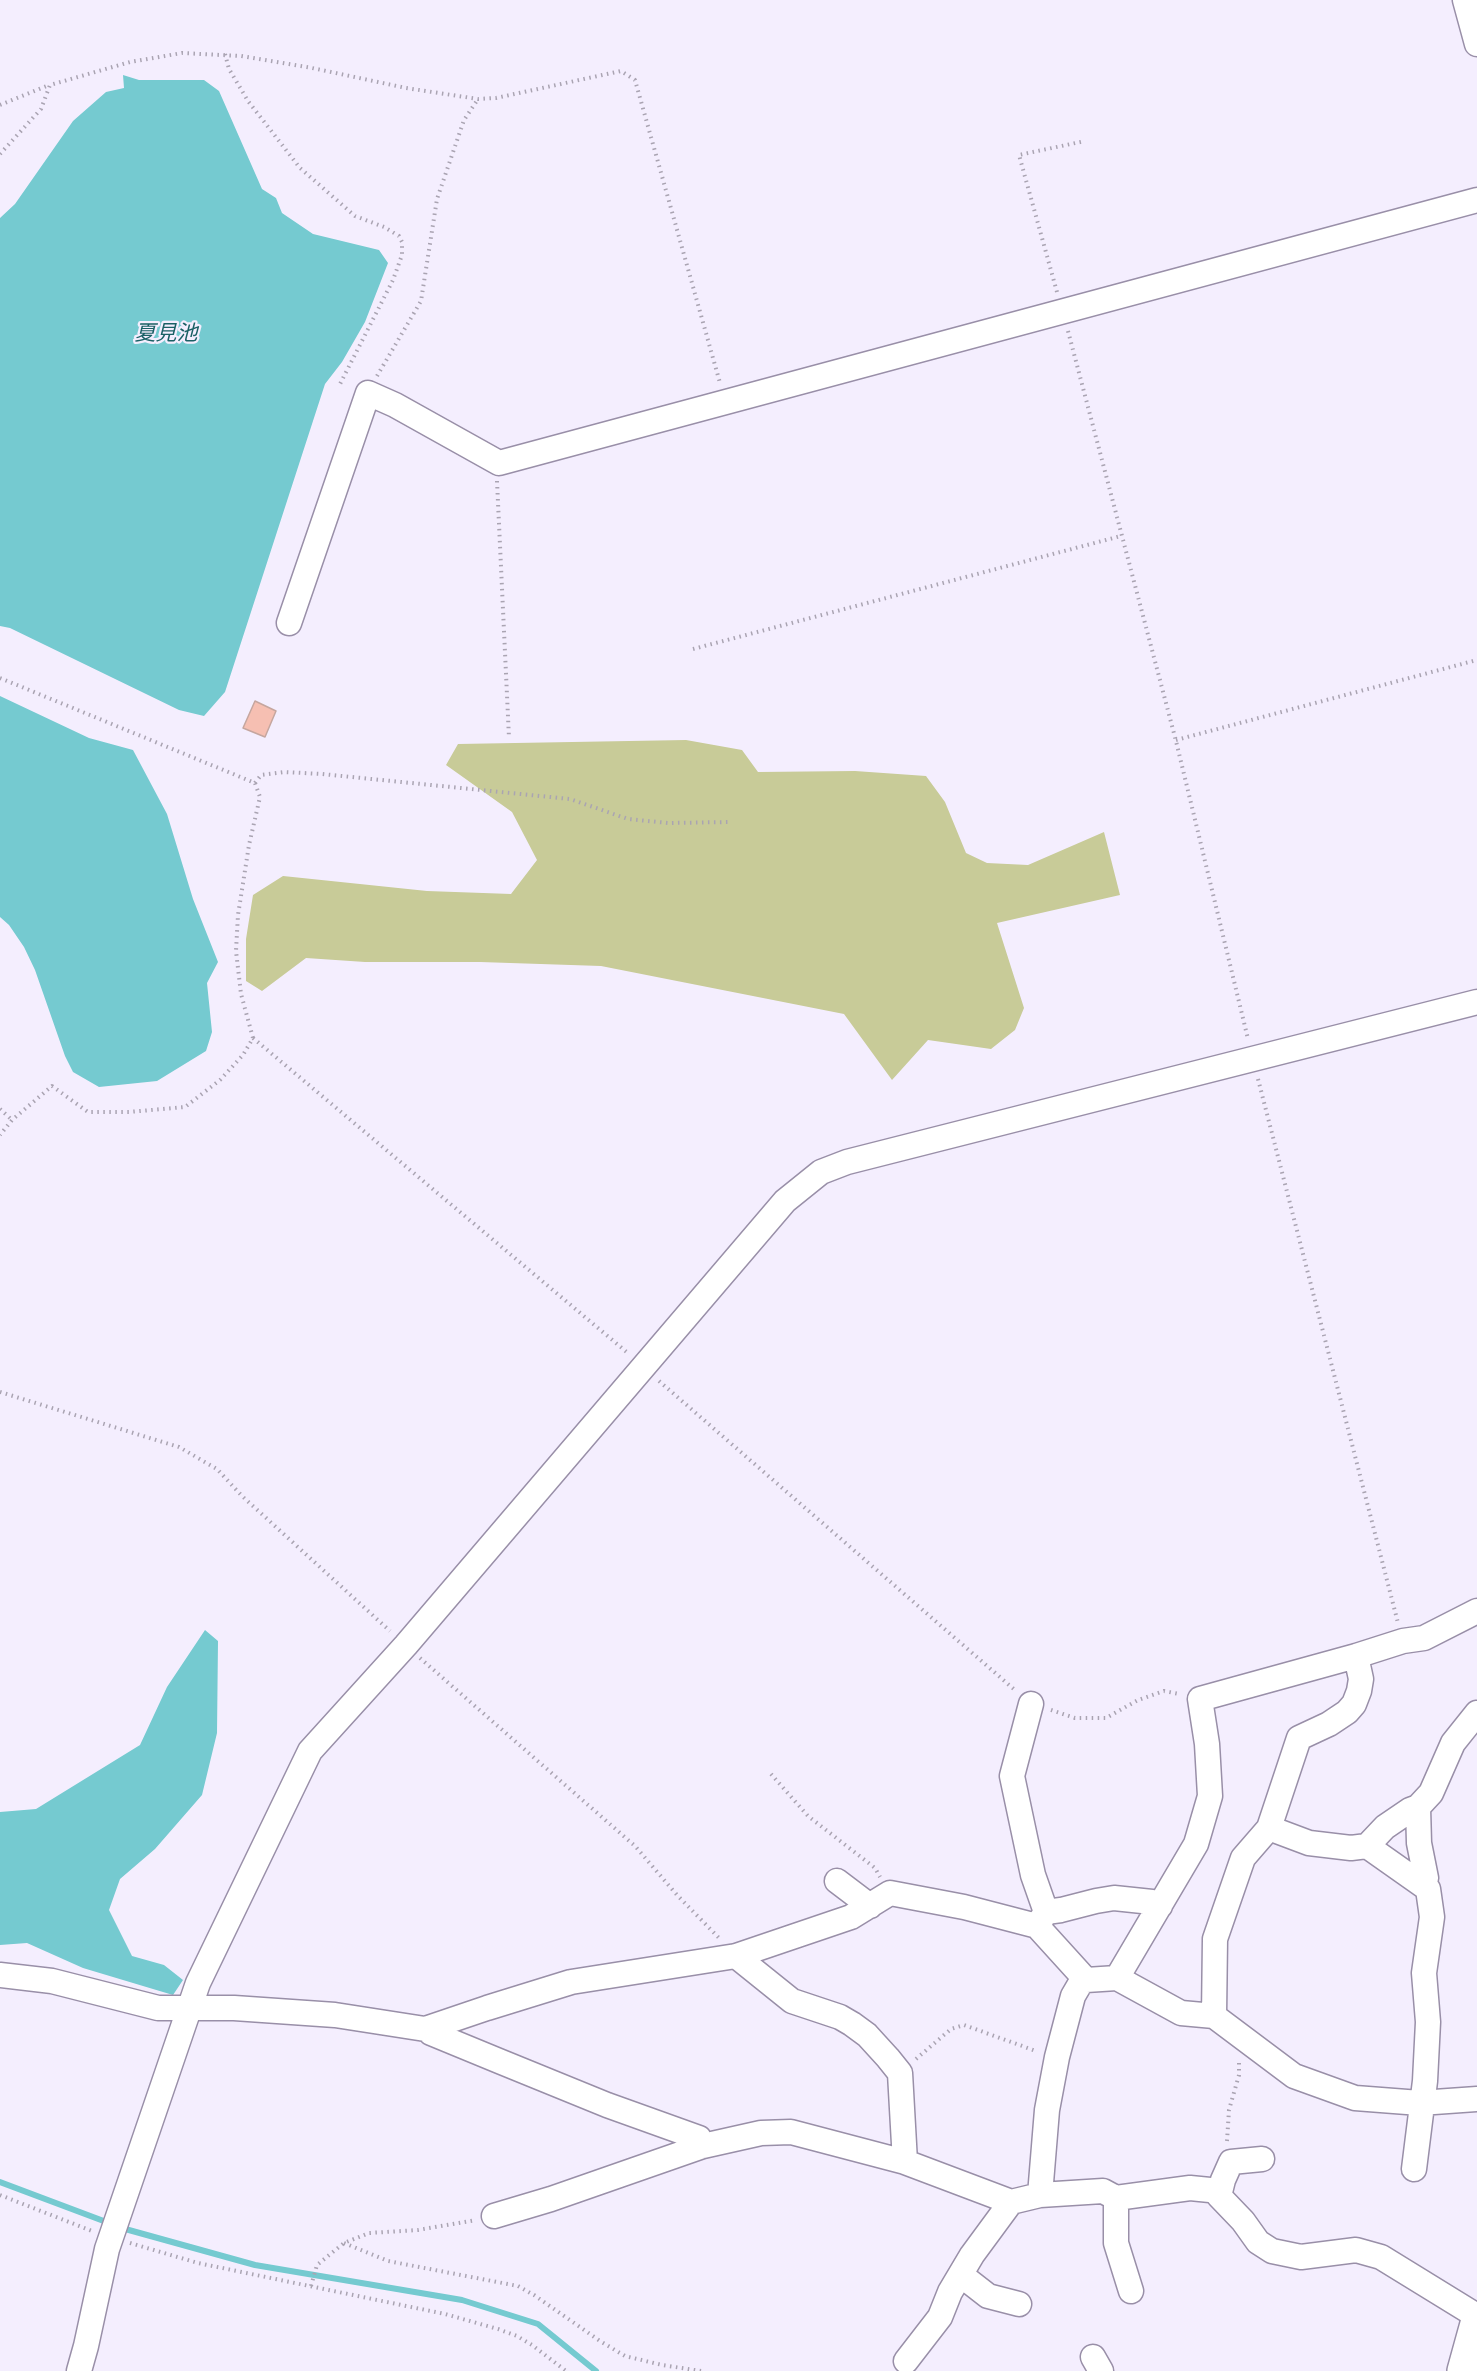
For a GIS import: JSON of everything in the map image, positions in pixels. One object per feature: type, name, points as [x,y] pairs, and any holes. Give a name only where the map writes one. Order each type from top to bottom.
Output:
[{"type":"main road","points":[[1464,2371],[1477,2324]]},
{"type":"street","points":[[1465,0],[1477,44]]},
{"type":"street","points":[[289,623],[368,393],[395,405],[499,463],[1477,200]]},
{"type":"street","points":[[79,2371],[107,2249],[198,1983],[310,1751],[406,1645],[784,1201],[821,1172],[848,1162],[1477,1002]]},
{"type":"street","points":[[1117,1978],[1196,1844],[1210,1796],[1207,1744],[1200,1699],[1403,1641],[1424,1638],[1477,1611]]},
{"type":"street","points":[[1214,2016],[1215,1939],[1243,1858],[1269,1828],[1299,1738],[1329,1724],[1347,1712],[1354,1704],[1361,1679],[1356,1656]]},
{"type":"street","points":[[1031,1704],[1012,1776],[1041,1919],[1086,1980]]},
{"type":"street","points":[[1269,1828],[1309,1843],[1351,1848],[1366,1846],[1385,1827],[1410,1810],[1418,1808],[1431,1793],[1453,1743],[1477,1713]]},
{"type":"street","points":[[1418,1808],[1419,1843],[1426,1878],[1422,1884]]},
{"type":"street","points":[[1366,1846],[1428,1888],[1432,1917],[1424,1973],[1428,2022],[1425,2081],[1420,2103],[1418,2145],[1413,2169]]},
{"type":"street","points":[[837,1881],[870,1906]]},
{"type":"street","points":[[0,1975],[52,1981],[158,2008],[191,2007],[335,2015],[425,2029],[487,2007],[571,1982],[736,1956],[851,1917],[890,1893],[1041,1919],[1114,1898],[1152,1902],[1160,1906]]},
{"type":"street","points":[[736,1956],[792,2001],[840,2017],[852,2024],[867,2035],[900,2073],[905,2162]]},
{"type":"street","points":[[1040,2195],[1047,2109],[1056,2060],[1073,1996],[1080,1984],[1086,1980],[1117,1978],[1181,2013],[1214,2016],[1294,2076],[1355,2098],[1420,2103],[1477,2099]]},
{"type":"street","points":[[429,2028],[431,2033],[499,2061],[699,2138],[703,2146]]},
{"type":"street","points":[[494,2216],[551,2199],[703,2146],[761,2133],[790,2132],[905,2162],[1011,2202],[1040,2195],[1103,2191],[1116,2198],[1190,2188],[1220,2191]]},
{"type":"street","points":[[1262,2159],[1231,2162],[1219,2196],[1258,2242],[1272,2251],[1301,2257],[1356,2250],[1381,2257],[1477,2316]]},
{"type":"street","points":[[1116,2198],[1116,2243],[1131,2291]]},
{"type":"street","points":[[906,2361],[940,2317],[950,2292],[972,2255],[1011,2202]]},
{"type":"street","points":[[961,2276],[988,2296],[1019,2304]]},
{"type":"path","points":[[0,105],[50,85],[130,62],[182,53],[225,54],[478,99],[496,99],[621,71],[635,80],[725,402]]},
{"type":"path","points":[[225,54],[229,69],[248,101],[300,168],[355,216],[399,236],[402,242],[402,255],[393,280],[339,386]]},
{"type":"path","points":[[0,154],[41,109],[50,85]]},
{"type":"path","points":[[368,393],[421,302],[437,199],[464,120],[478,99]]},
{"type":"path","points":[[1085,141],[1019,155],[1176,741],[1253,1060],[1403,1641]]},
{"type":"path","points":[[499,463],[497,473],[500,576],[509,738]]},
{"type":"path","points":[[693,649],[1121,536]]},
{"type":"path","points":[[1176,741],[1477,660]]},
{"type":"path","points":[[0,678],[255,783],[260,797],[249,845],[236,951],[241,994],[253,1038],[643,1366],[1031,1704],[1075,1718],[1106,1718],[1138,1700],[1164,1691],[1200,1699]]},
{"type":"path","points":[[255,783],[261,775],[284,772],[322,774],[570,799],[628,819],[668,823],[731,822]]},
{"type":"path","points":[[0,1135],[12,1120],[52,1086],[88,1112],[129,1112],[185,1107],[220,1080],[243,1055],[253,1038]]},
{"type":"path","points":[[0,1109],[12,1120]]},
{"type":"path","points":[[771,1774],[808,1816],[874,1868],[890,1893]]},
{"type":"path","points":[[900,2073],[951,2029],[964,2025],[1010,2040],[1056,2060]]},
{"type":"path","points":[[1231,2162],[1227,2147],[1227,2126],[1239,2075],[1244,2038]]},
{"type":"path","points":[[311,2286],[317,2265],[344,2243],[369,2233],[418,2230],[494,2216]]},
{"type":"path","points":[[344,2243],[388,2261],[518,2286],[625,2356],[701,2371]]},
{"type":"path","points":[[198,2263],[445,2314],[498,2329],[532,2345],[566,2371]]},
{"type":"green space","points":[[686,740],[742,750],[758,772],[855,771],[926,776],[945,802],[966,853],[987,863],[1028,865],[1104,832],[1120,895],[997,923],[1024,1008],[1015,1030],[991,1049],[928,1040],[892,1080],[844,1014],[601,966],[480,962],[365,962],[306,958],[262,991],[246,981],[246,939],[253,895],[283,876],[427,891],[511,894],[537,860],[512,812],[446,765],[458,744]]},
{"type":"water","name":"夏見池","points":[[123,75],[139,80],[204,80],[219,91],[262,189],[276,198],[282,213],[313,234],[379,250],[388,263],[365,322],[342,362],[325,384],[225,692],[204,716],[179,710],[10,628],[0,626],[0,218],[15,204],[73,121],[106,92],[124,88]]},
{"type":"water","points":[[0,696],[89,738],[133,750],[167,814],[193,899],[218,962],[207,983],[212,1032],[206,1051],[157,1081],[99,1087],[73,1072],[65,1056],[35,970],[24,947],[9,925],[0,917]]},
{"type":"water","points":[[205,1630],[218,1641],[217,1733],[202,1795],[155,1849],[120,1879],[109,1910],[132,1956],[164,1965],[183,1980],[173,1995],[83,1968],[27,1943],[0,1945],[0,1812],[36,1809],[140,1745],[167,1687]]},
{"type":"building","points":[[255,701],[276,711],[265,737],[243,728]]},
{"type":"waterway","points":[[0,2182],[109,2223]]},
{"type":"waterway","points":[[118,2227],[255,2265],[462,2300],[538,2324],[596,2371]]}]
